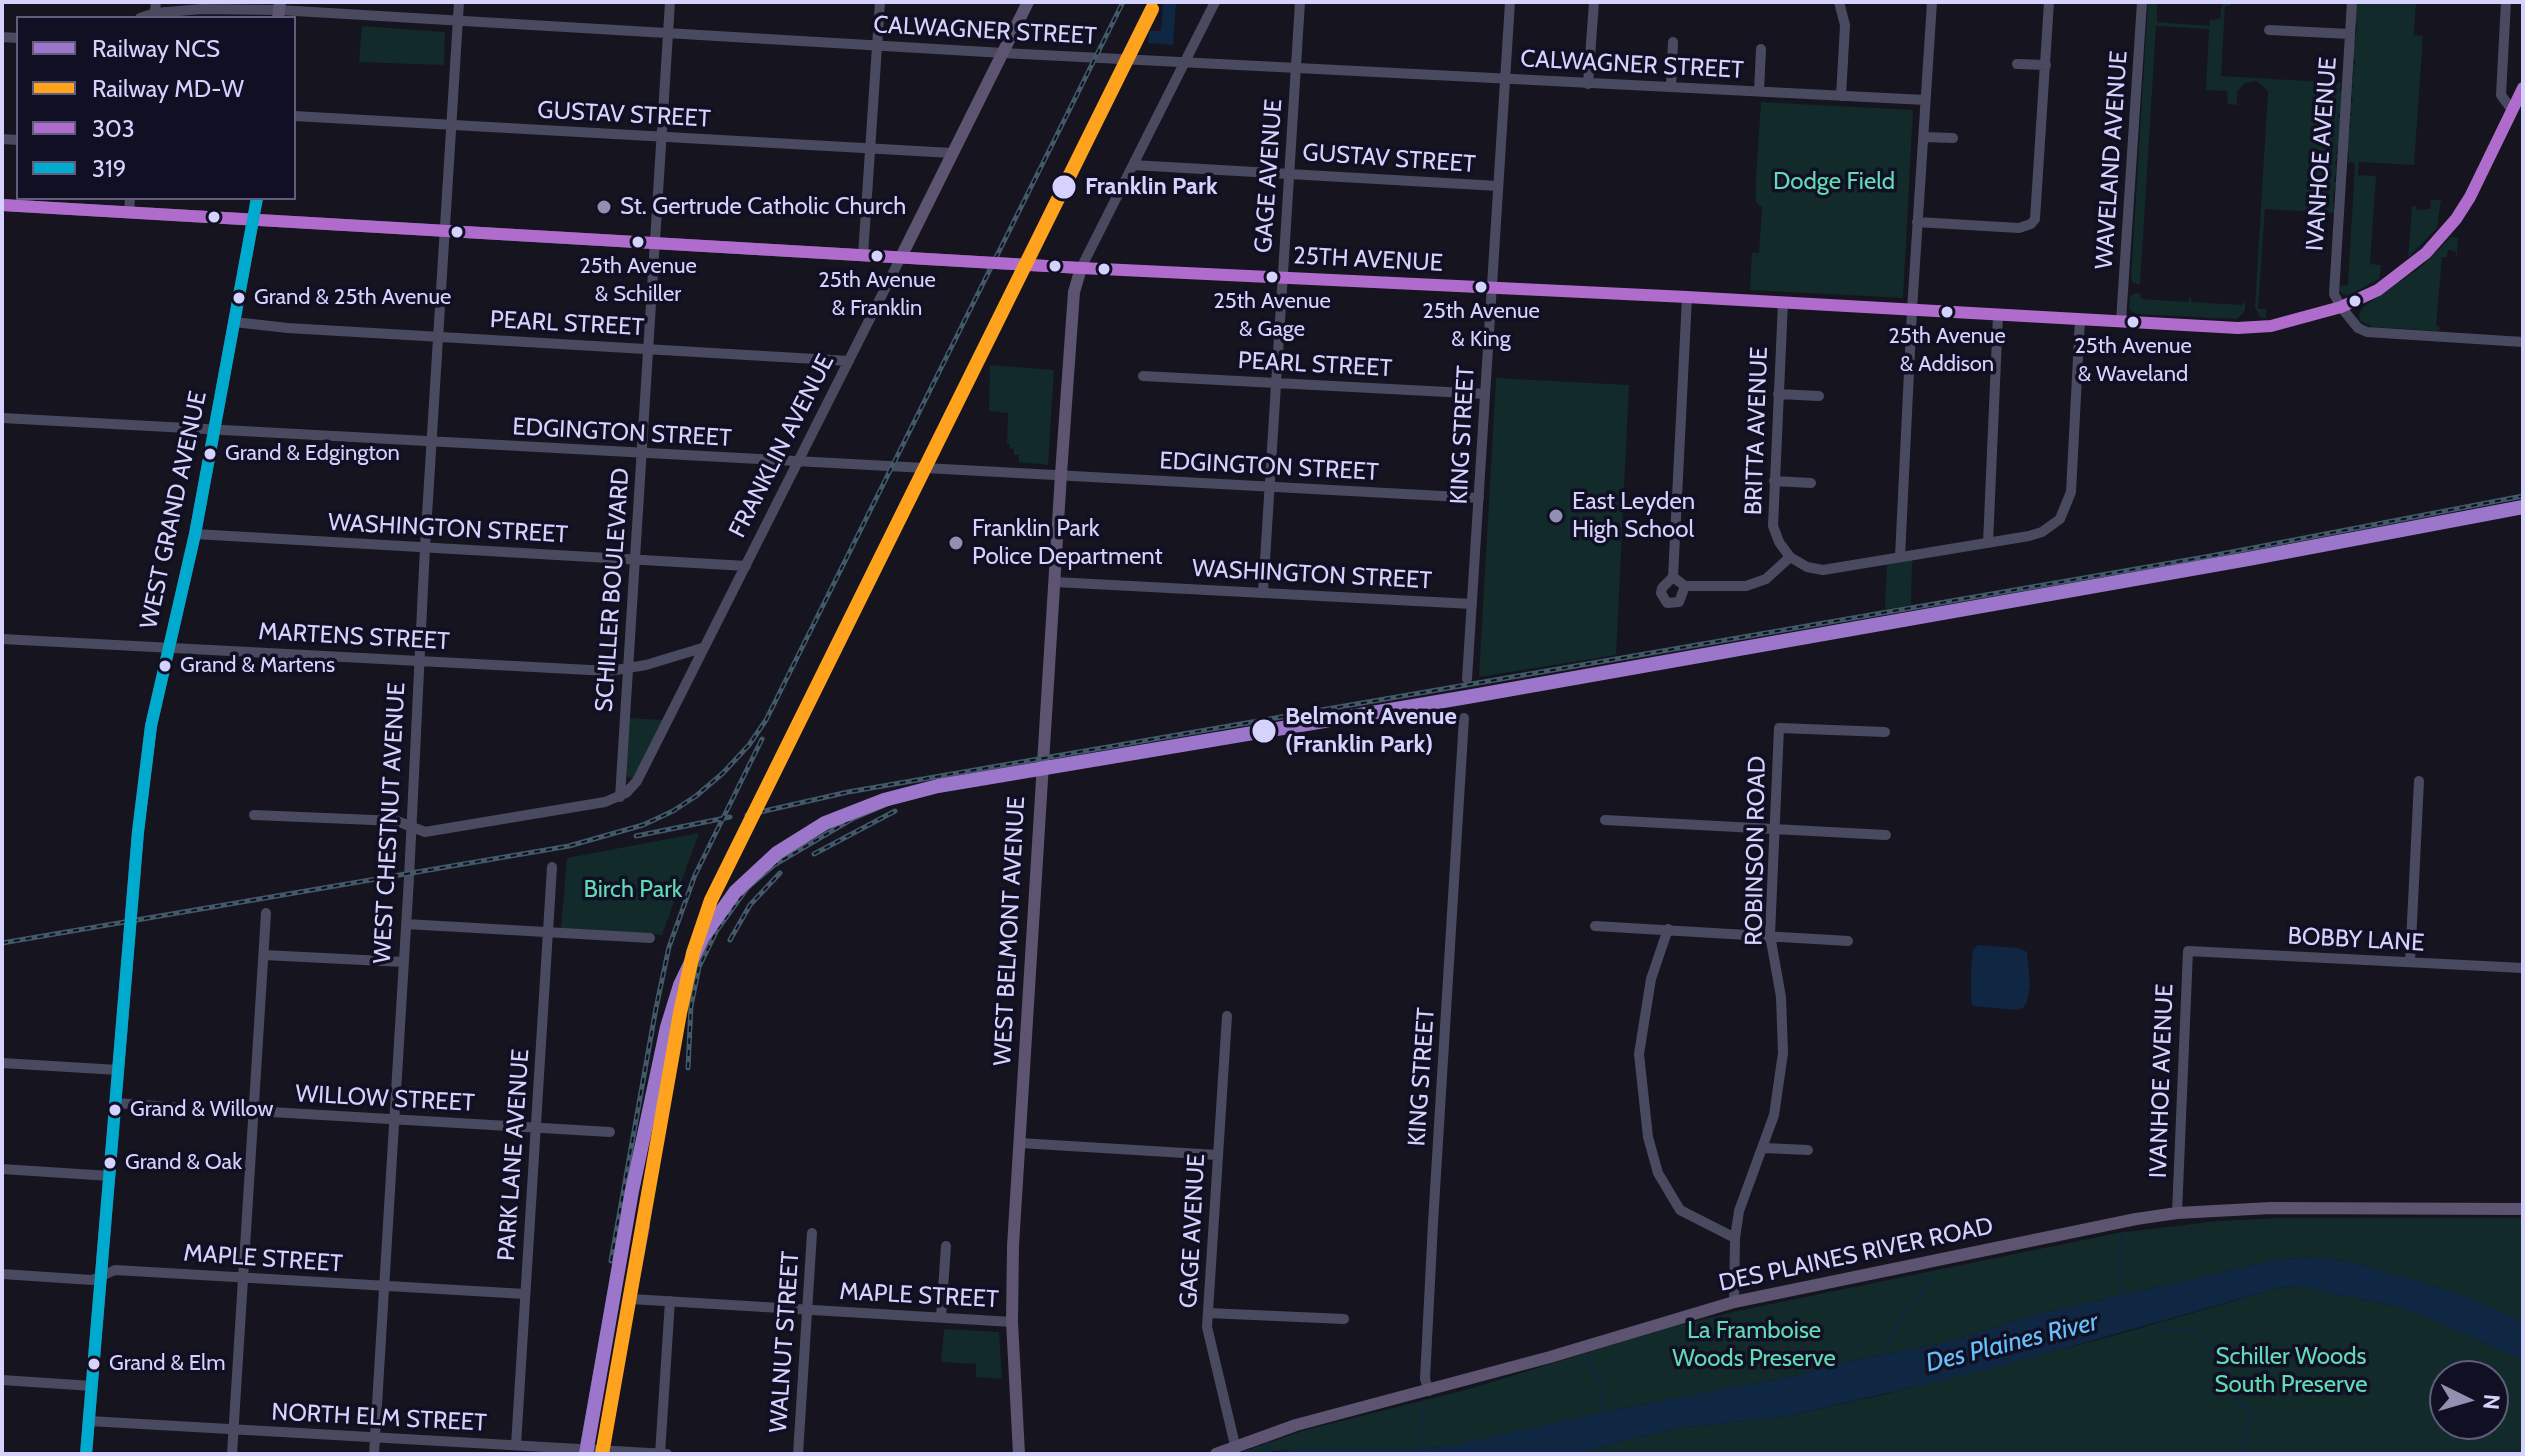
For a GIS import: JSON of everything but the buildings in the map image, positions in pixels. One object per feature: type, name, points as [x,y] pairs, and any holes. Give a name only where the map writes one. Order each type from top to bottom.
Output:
[{"type":"main road","name":"FRANKLIN AVENUE","points":[[901,257],[1028,2]]},
{"type":"main road","name":"WEST GRAND AVENUE","points":[[86,1454],[151,726],[195,534],[257,200]]},
{"type":"main road","name":"25TH AVENUE","points":[[2,205],[1081,268]]},
{"type":"main road","name":"WEST BELMONT AVENUE","points":[[1019,1454],[1012,1322],[1020,1143],[1061,474],[1074,292],[1081,268]]},
{"type":"main road","name":"DES PLAINES RIVER ROAD","points":[[1216,1454],[1296,1425],[1429,1391],[1734,1302],[2061,1233],[2177,1213],[2271,1208],[2523,1209]]},
{"type":"street","name":"WEST CHESTNUT AVENUE","points":[[374,1454],[459,2]]},
{"type":"street","name":"SCHILLER BOULEVARD","points":[[620,797],[670,2]]},
{"type":"street","points":[[863,255],[880,2]]},
{"type":"street","points":[[1081,268],[1215,2]]},
{"type":"street","name":"GAGE AVENUE","points":[[1263,592],[1300,2]]},
{"type":"street","name":"KING STREET","points":[[1467,679],[1510,2]]},
{"type":"street","points":[[1588,84],[1594,2]]},
{"type":"street","points":[[1839,2],[1845,25],[1841,96]]},
{"type":"street","points":[[1900,557],[1932,2]]},
{"type":"street","points":[[1917,222],[2019,228],[2031,224],[2036,212],[2049,2]]},
{"type":"street","name":"WAVELAND AVENUE","points":[[2121,321],[2142,2]]},
{"type":"street","name":"IVANHOE AVENUE","points":[[2341,307],[2334,294],[2334,283],[2352,2]]},
{"type":"street","points":[[2506,2],[2501,95],[2512,110]]},
{"type":"street","name":"CALWAGNER STREET","points":[[155,11],[279,10],[1003,53],[1925,100]]},
{"type":"street","points":[[2269,30],[2350,34]]},
{"type":"street","points":[[1671,87],[1673,42]]},
{"type":"street","points":[[1759,91],[1761,49]]},
{"type":"street","points":[[2017,64],[2046,65]]},
{"type":"street","name":"25TH AVENUE","points":[[1081,268],[2246,327],[2282,323],[2341,307],[2378,290],[2440,238],[2477,186],[2523,88]]},
{"type":"street","name":"GUSTAV STREET","points":[[296,116],[952,153]]},
{"type":"street","points":[[1923,137],[1953,138]]},
{"type":"street","name":"GUSTAV STREET","points":[[1133,165],[1498,186]]},
{"type":"street","points":[[129,212],[130,200]]},
{"type":"street","name":"FRANKLIN AVENUE","points":[[620,797],[637,781],[901,257]]},
{"type":"street","points":[[1687,297],[1679,582],[1727,587],[1757,583],[1775,572],[1790,557],[1807,567],[1823,570],[2042,532],[2060,519],[2071,492],[2080,319]]},
{"type":"street","name":"BRITTA AVENUE","points":[[1783,302],[1773,526],[1779,542],[1790,557]]},
{"type":"street","points":[[2341,307],[2358,328],[2367,332],[2523,342]]},
{"type":"street","points":[[1988,543],[1998,315]]},
{"type":"street","name":"PEARL STREET","points":[[234,322],[288,328],[849,361]]},
{"type":"street","name":"PEARL STREET","points":[[1143,376],[1485,394]]},
{"type":"street","points":[[1778,394],[1819,396]]},
{"type":"street","name":"EDGINGTON STREET","points":[[2,418],[1479,498]]},
{"type":"street","points":[[1774,481],[1811,483]]},
{"type":"street","name":"WASHINGTON STREET","points":[[195,534],[746,566]]},
{"type":"street","name":"WASHINGTON STREET","points":[[1055,582],[1472,604]]},
{"type":"street","name":"MARTENS STREET","points":[[2,639],[609,671],[628,669],[702,648]]},
{"type":"street","name":"KING STREET","points":[[1429,1391],[1425,1379],[1433,1223],[1464,718]]},
{"type":"street","name":"ROBINSON ROAD","points":[[1734,1302],[1735,1238],[1739,1211],[1764,1148],[1780,1086],[1783,1053],[1781,997],[1770,935],[1779,728],[1885,732]]},
{"type":"street","points":[[2410,962],[2419,781]]},
{"type":"street","points":[[254,815],[397,821],[425,832],[620,797]]},
{"type":"street","points":[[1605,820],[1886,835]]},
{"type":"street","name":"PARK LANE AVENUE","points":[[516,1445],[552,867]]},
{"type":"street","points":[[232,1454],[266,913]]},
{"type":"street","points":[[406,924],[650,938]]},
{"type":"street","points":[[1595,926],[1848,941]]},
{"type":"street","points":[[1668,929],[1651,979],[1639,1054],[1648,1137],[1658,1173],[1680,1210],[1735,1238]]},
{"type":"street","name":"IVANHOE AVENUE","points":[[2177,1213],[2188,951]]},
{"type":"street","name":"BOBBY LANE","points":[[2188,951],[2523,968]]},
{"type":"street","points":[[264,955],[403,962]]},
{"type":"street","name":"GAGE AVENUE","points":[[1227,1016],[1208,1335],[1235,1445]]},
{"type":"street","points":[[2,1063],[118,1070]]},
{"type":"street","points":[[116,1103],[182,1108]]},
{"type":"street","name":"WILLOW STREET","points":[[254,1111],[610,1132]]},
{"type":"street","points":[[1020,1143],[1217,1155]]},
{"type":"street","points":[[1764,1148],[1808,1150]]},
{"type":"street","points":[[2,1169],[110,1176]]},
{"type":"street","name":"MAPLE STREET","points":[[645,1226],[631,1299],[1012,1322]]},
{"type":"street","name":"WALNUT STREET","points":[[798,1454],[812,1233]]},
{"type":"street","points":[[941,1317],[946,1246]]},
{"type":"street","name":"MAPLE STREET","points":[[2,1274],[92,1280],[115,1270],[525,1294]]},
{"type":"street","points":[[660,1454],[670,1301]]},
{"type":"street","points":[[1208,1313],[1344,1319]]},
{"type":"street","points":[[2,1380],[92,1386]]},
{"type":"street","name":"NORTH ELM STREET","points":[[89,1421],[516,1445],[559,1451],[667,1454]]},
{"type":"green space","points":[[2148,2],[2157,2],[2157,22],[2209,26],[2210,20],[2220,19],[2222,2],[2230,2],[2230,6],[2225,6],[2221,76],[2342,83],[2339,91],[2342,93],[2341,114],[2338,115],[2334,213],[2265,209],[2258,309],[2266,309],[2266,318],[2260,317],[2255,307],[2268,91],[2257,81],[2245,83],[2237,92],[2237,105],[2228,104],[2227,91],[2206,90],[2209,29],[2156,26],[2140,285],[2133,283],[2131,278]]},
{"type":"green space","points":[[2356,2],[2416,2],[2414,35],[2423,36],[2414,165],[2359,162],[2358,175],[2376,176],[2370,264],[2381,265],[2379,279],[2347,296],[2338,287],[2348,284],[2355,163],[2346,162],[2349,158],[2349,116],[2352,115],[2349,111],[2353,102],[2350,90],[2354,86],[2351,85],[2354,73],[2351,73],[2355,64],[2352,59],[2357,25],[2354,24]]},
{"type":"green space","points":[[362,26],[445,32],[444,65],[359,62]]},
{"type":"green space","name":"Dodge Field","points":[[1761,102],[1913,110],[1903,298],[1750,290],[1752,253],[1759,253],[1762,207],[1756,203]]},
{"type":"green space","points":[[2431,200],[2441,200],[2437,228],[2408,258],[2412,206],[2416,206],[2416,210],[2430,209]]},
{"type":"green space","points":[[2451,237],[2458,238],[2457,257],[2455,251],[2448,250],[2447,257],[2442,257],[2436,325],[2439,331],[2373,327],[2360,321],[2359,314],[2363,307],[2421,267]]},
{"type":"green space","points":[[2140,293],[2141,299],[2188,302],[2190,296],[2192,302],[2242,305],[2245,300],[2245,311],[2237,319],[2136,314],[2129,305],[2130,296]]},
{"type":"green space","points":[[990,365],[1054,370],[1048,465],[1019,462],[1019,455],[1014,455],[1014,449],[1009,448],[1008,413],[989,411]]},
{"type":"green space","points":[[1496,378],[1629,385],[1616,655],[1479,677]]},
{"type":"green space","points":[[1912,560],[1911,605],[1885,609],[1887,564]]},
{"type":"green space","points":[[629,718],[663,720],[634,778],[625,775]]},
{"type":"green space","name":"Birch Park","points":[[699,833],[662,935],[561,929],[567,858]]},
{"type":"green space","points":[[407,1086],[447,1090],[445,1113],[405,1110]]},
{"type":"green space","name":"La Framboise Woods Preserve","points":[[2523,1218],[2523,1322],[2451,1291],[2355,1263],[2322,1257],[2280,1259],[2034,1315],[1944,1343],[1451,1446],[1413,1450],[1293,1450],[1236,1454],[1305,1430],[1469,1389],[1671,1327],[1737,1311],[2117,1233],[2218,1221]]},
{"type":"green space","name":"Schiller Woods South Preserve","points":[[2298,1286],[2398,1307],[2523,1360],[2523,1454],[1578,1454],[1686,1427],[1784,1417],[2109,1337],[2279,1288]]},
{"type":"green space","points":[[944,1329],[999,1332],[1002,1379],[976,1377],[976,1364],[941,1362]]},
{"type":"water","points":[[1163,2],[1176,2],[1173,45],[1148,43],[1149,31],[1161,31]]},
{"type":"water","points":[[1978,945],[2018,948],[2027,952],[2030,984],[2023,1008],[1973,1006],[1971,969],[1973,950]]},
{"type":"water","name":"Des Plaines River","points":[[2322,1257],[2355,1263],[2451,1291],[2523,1322],[2523,1360],[2398,1307],[2298,1286],[2279,1288],[1987,1370],[1784,1417],[1686,1427],[1578,1454],[1265,1454],[1293,1450],[1413,1450],[1451,1446],[1944,1343],[2034,1315],[2280,1259]]},
{"type":"waterway","points":[[2123,1234],[2119,1287],[2124,1295]]},
{"type":"waterway","points":[[1885,1354],[1894,1329],[1905,1312],[1924,1293],[1931,1274]]},
{"type":"waterway","points":[[2157,1320],[2162,1328],[2195,1331],[2208,1342],[2210,1355],[2224,1366],[2233,1398],[2251,1412],[2244,1433],[2246,1446],[2239,1454]]},
{"type":"waterway","points":[[1586,1356],[1604,1389],[1599,1402],[1605,1411]]},
{"type":"waterway","points":[[1419,1454],[1422,1407]]},
{"type":"waterway","points":[[1267,1442],[1270,1454]]},
{"type":"waterway","points":[[2207,1454],[2212,1454]]},
{"type":"railway","points":[[2,943],[569,846],[643,825],[696,796],[749,745],[766,720],[1123,2]]},
{"type":"railway","points":[[747,815],[848,792],[2211,556],[2523,496]]},
{"type":"railway","points":[[611,1261],[669,947],[695,875],[762,739]]},
{"type":"railway","points":[[688,1068],[691,1006],[699,967],[717,930],[748,887],[774,865],[852,819],[915,792]]},
{"type":"railway","points":[[814,854],[895,811]]},
{"type":"railway","points":[[636,836],[730,817]]},
{"type":"railway","points":[[730,940],[750,905],[780,873]]},
{"type":"railway","points":[[581,1454],[604,1327]]},
{"type":"rail line","name":"MD-W","points":[[602,1454],[680,1013],[693,953],[711,900],[1152,9]]},
{"type":"rail line","name":"NCS","points":[[586,1454],[632,1191],[667,1027],[680,985],[703,937],[735,892],[777,853],[825,823],[884,800],[938,786],[1467,697],[2248,559],[2523,507]]},
{"type":"transit line","name":"303","points":[[2,205],[1081,268],[1687,297],[2238,328],[2271,326],[2341,307],[2378,290],[2426,253],[2456,219],[2470,197],[2523,88]]},
{"type":"transit line","name":"319","points":[[86,1454],[138,832],[151,726],[195,534],[257,200]]},
{"type":"place","name":"Franklin Park","points":[[1064,187]]},
{"type":"place","name":"St. Gertrude Catholic Church","points":[[604,207]]},
{"type":"place","name":"25th Avenue & Schiller","points":[[638,242]]},
{"type":"place","name":"25th Avenue & Franklin","points":[[877,256]]},
{"type":"place","name":"25th Avenue & Gage","points":[[1272,277]]},
{"type":"place","name":"25th Avenue & King","points":[[1481,287]]},
{"type":"place","name":"Grand & 25th Avenue","points":[[239,298]]},
{"type":"place","name":"25th Avenue & Addison","points":[[1947,312]]},
{"type":"place","name":"25th Avenue & Waveland","points":[[2133,322]]},
{"type":"place","name":"Grand & Edgington","points":[[210,454]]},
{"type":"place","name":"East Leyden High School","points":[[1556,516]]},
{"type":"place","name":"Franklin Park Police Department","points":[[956,543]]},
{"type":"place","name":"Grand & Martens","points":[[165,666]]},
{"type":"place","name":"Belmont Avenue (Franklin Park)","points":[[1264,731]]},
{"type":"place","name":"Grand & Willow","points":[[115,1110]]},
{"type":"place","name":"Grand & Oak","points":[[110,1163]]},
{"type":"place","name":"Grand & Elm","points":[[94,1364]]}]
